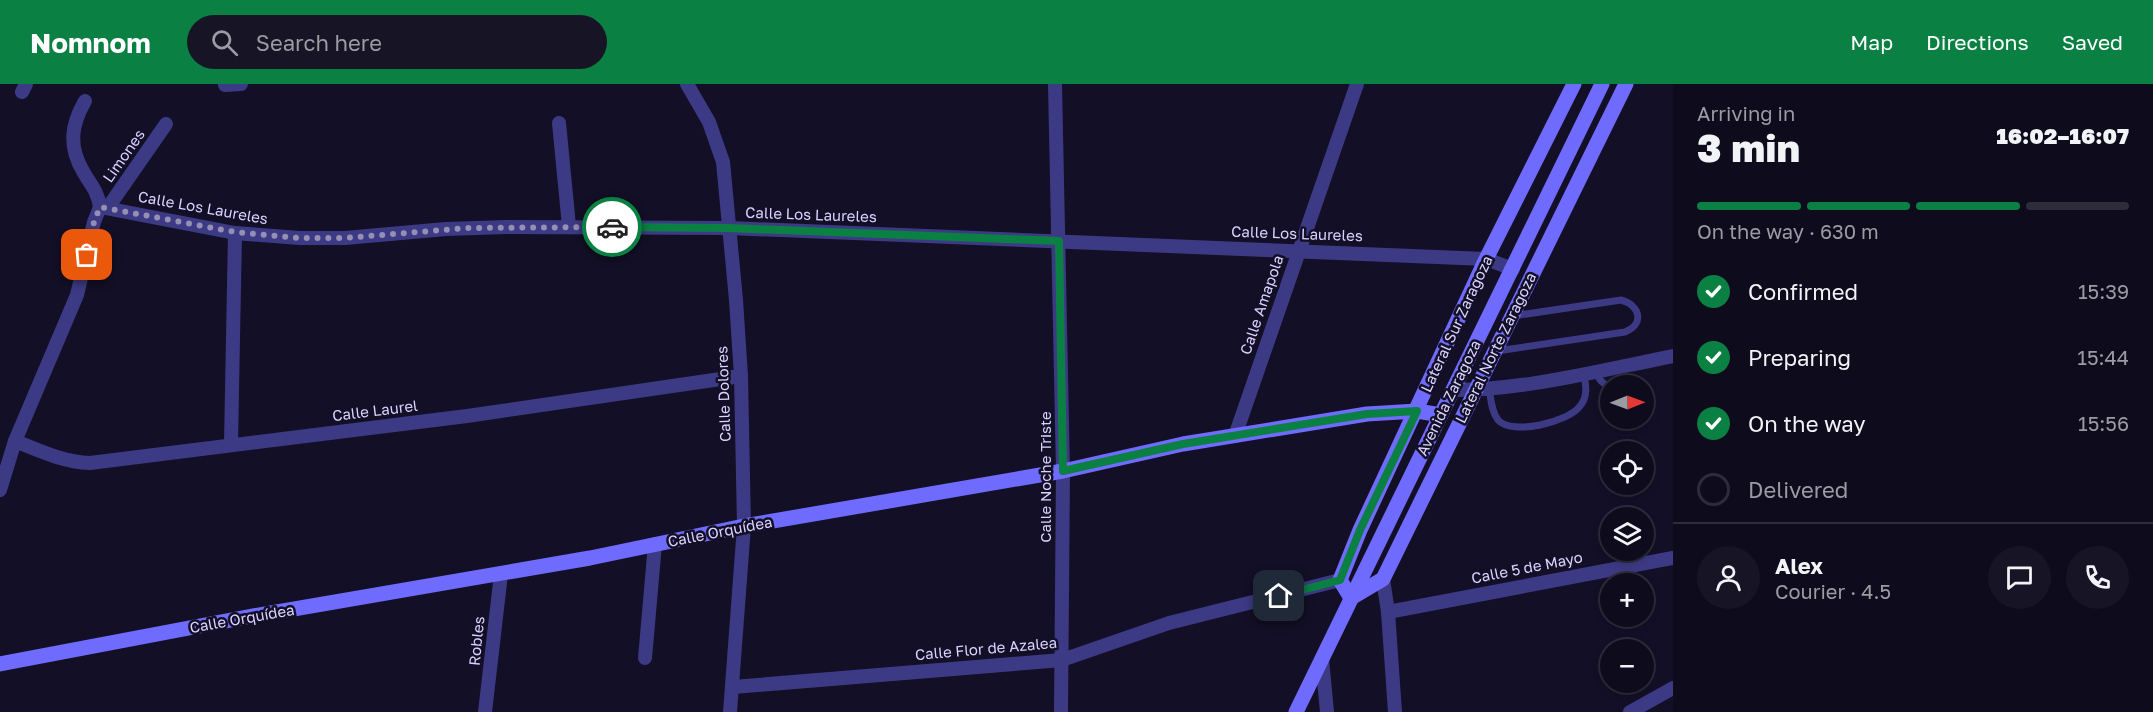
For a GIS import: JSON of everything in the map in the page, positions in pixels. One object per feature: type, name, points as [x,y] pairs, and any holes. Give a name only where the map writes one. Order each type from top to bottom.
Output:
[{"type":"street","points":[[225,85],[241,84]]},
{"type":"street","name":"Calle Dolores","points":[[687,84],[718,142],[723,162],[741,376],[744,526],[730,712]]},
{"type":"street","name":"Calle Noche Triste","points":[[1055,84],[1063,471],[1061,712]]},
{"type":"street","name":"Calle Amapola","points":[[1235,436],[1357,84]]},
{"type":"street","name":"Lateral Sur Zaragoza","points":[[1340,580],[1360,530],[1486,259],[1574,84]]},
{"type":"street","name":"Avenida Zaragoza","points":[[1296,712],[1602,84]]},
{"type":"street","name":"Lateral Norte Zaragoza","points":[[1383,579],[1482,389],[1495,351],[1626,84]]},
{"type":"street","points":[[85,101],[74,120],[73,134],[78,160],[105,207]]},
{"type":"street","points":[[558,123],[569,226]]},
{"type":"street","name":"Limones","points":[[0,490],[15,441],[77,295],[94,222],[166,124]]},
{"type":"street","name":"Calle Los Laureles","points":[[105,207],[235,232],[277,237],[345,238],[446,229],[569,226],[729,228],[1486,259],[1513,269]]},
{"type":"street","points":[[231,444],[235,232]]},
{"type":"street","points":[[1502,292],[1519,303]]},
{"type":"street","points":[[1454,390],[1482,389],[1589,373],[1673,356]]},
{"type":"street","name":"Calle Laurel","points":[[15,441],[55,458],[90,463],[467,416],[741,376]]},
{"type":"street","name":"Calle Orquídea","points":[[0,664],[247,617],[501,574],[744,526],[1063,471],[1183,444],[1367,414],[1417,411],[1442,415]]},
{"type":"street","points":[[645,658],[655,544]]},
{"type":"street","name":"Calle 5 de Mayo","points":[[1388,612],[1673,558]]},
{"type":"street","name":"Robles","points":[[485,712],[501,574]]},
{"type":"street","points":[[1340,580],[1351,598],[1383,579],[1388,612],[1395,712]]},
{"type":"street","name":"Calle Flor de Azalea","points":[[733,687],[1062,660],[1169,624],[1340,580]]},
{"type":"street","points":[[1322,659],[1328,712]]},
{"type":"street","points":[[1630,712],[1673,688]]},
{"type":"lane","points":[[1495,351],[1625,332],[1634,328],[1637,323],[1637,314],[1632,305],[1621,300],[1512,317]]},
{"type":"lane","points":[[1482,389],[1498,420],[1507,426],[1519,428],[1550,423],[1571,416],[1585,398],[1589,373],[1600,380]]},
{"type":"way so far","points":[[87,255],[94,222],[100,207],[265,237],[345,238],[467,228],[612,227]]},
{"type":"route","points":[[612,227],[729,228],[1059,241],[1063,471],[1183,444],[1367,414],[1417,411],[1360,530],[1340,580],[1279,596]]}]
